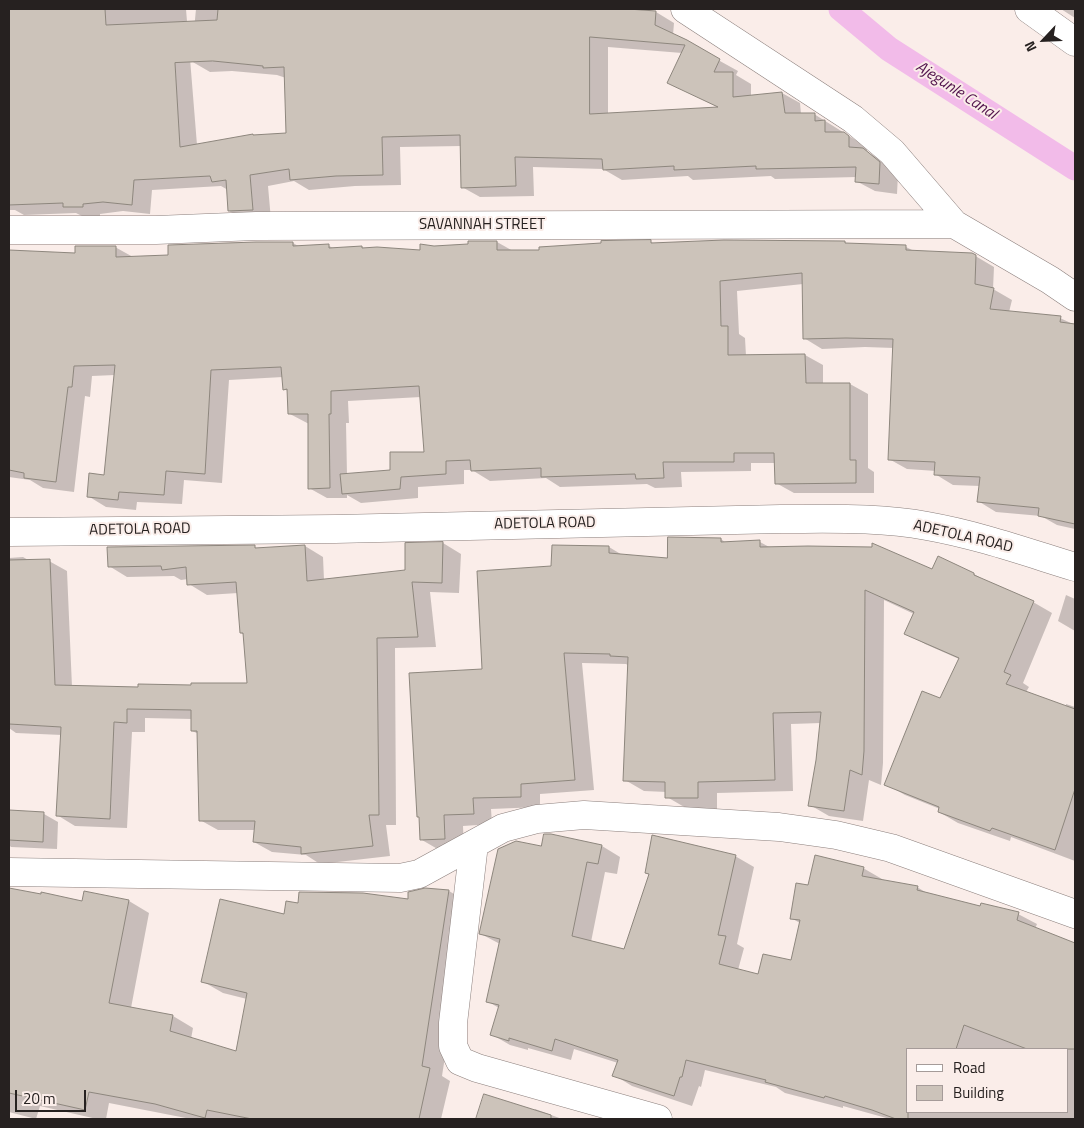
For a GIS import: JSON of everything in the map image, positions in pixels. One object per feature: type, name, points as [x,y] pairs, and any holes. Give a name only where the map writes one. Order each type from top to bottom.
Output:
[{"type":"street","points":[[686,9],[853,120],[892,152],[954,224],[1050,280],[1075,298]]},
{"type":"street","points":[[1028,9],[1075,42]]},
{"type":"street","name":"SAVANNAH STREET","points":[[9,230],[156,230],[266,226],[954,224]]},
{"type":"street","name":"ADETOLA ROAD","points":[[9,532],[250,530],[856,519],[925,526],[986,538],[1075,567]]},
{"type":"street","points":[[9,872],[400,878],[419,874],[503,828],[537,819],[584,815],[779,827],[836,835],[891,848],[1075,914]]},
{"type":"street","points":[[474,844],[453,1023],[453,1046],[460,1061],[477,1068],[658,1119]]},
{"type":"building","points":[[9,9],[105,9],[106,25],[217,20],[218,9],[628,9],[656,11],[655,25],[687,40],[720,59],[714,72],[733,72],[733,97],[782,92],[785,113],[815,113],[815,121],[825,120],[825,132],[844,132],[849,136],[849,147],[863,148],[880,162],[879,184],[855,182],[856,167],[756,169],[756,166],[674,170],[674,166],[603,170],[602,159],[515,157],[516,186],[461,188],[460,135],[382,137],[383,175],[336,176],[290,180],[289,169],[250,175],[253,210],[228,211],[226,180],[212,182],[210,176],[134,180],[132,205],[103,202],[83,204],[83,207],[63,207],[63,203],[9,205]],"holes":[[[590,37],[685,45],[667,83],[718,107],[590,114]],[[213,61],[263,66],[263,68],[284,67],[286,133],[253,134],[180,147],[175,63]]]},
{"type":"building","points":[[651,240],[651,243],[724,240],[845,241],[845,243],[906,245],[906,250],[972,253],[976,255],[975,284],[994,288],[990,309],[1061,316],[1060,322],[1075,324],[1075,524],[1038,516],[1039,508],[977,502],[980,477],[934,475],[935,462],[888,460],[893,339],[803,339],[802,273],[720,281],[721,326],[728,326],[728,355],[805,354],[806,383],[850,383],[850,460],[856,460],[856,483],[775,484],[774,453],[734,453],[734,462],[663,462],[664,478],[636,479],[635,474],[541,477],[541,468],[471,471],[470,460],[446,461],[446,474],[401,477],[400,489],[342,494],[340,474],[390,470],[390,452],[424,452],[419,386],[331,391],[331,414],[329,414],[330,488],[308,489],[308,414],[288,414],[287,389],[283,390],[281,367],[211,370],[205,474],[166,471],[164,495],[119,492],[118,500],[87,497],[89,473],[104,475],[115,365],[74,366],[72,387],[68,387],[56,482],[24,478],[24,473],[9,470],[9,250],[75,253],[75,246],[116,246],[116,257],[168,255],[168,245],[256,242],[293,242],[293,246],[329,244],[329,248],[362,246],[362,248],[377,247],[420,250],[420,244],[434,246],[468,244],[468,241],[497,241],[497,250],[539,250],[539,247],[601,243],[601,241]]},
{"type":"building","points":[[668,537],[721,538],[721,542],[760,540],[760,547],[872,547],[872,543],[932,569],[938,556],[974,573],[974,575],[1034,601],[1004,672],[1011,675],[1006,684],[1075,709],[1075,789],[1055,850],[992,828],[990,831],[938,812],[939,807],[884,785],[922,691],[940,698],[959,658],[904,634],[914,612],[865,590],[864,751],[862,775],[850,770],[844,811],[808,806],[816,760],[821,712],[773,713],[775,780],[698,782],[698,798],[665,798],[665,782],[623,781],[628,657],[610,656],[610,654],[564,653],[575,780],[521,784],[521,797],[473,798],[474,814],[444,815],[445,839],[420,840],[409,673],[482,669],[477,571],[551,566],[552,545],[609,546],[609,553],[667,558]]},
{"type":"building","points":[[443,542],[442,583],[412,582],[418,637],[377,638],[379,815],[369,815],[373,846],[301,854],[301,847],[253,842],[255,821],[199,821],[197,731],[191,731],[191,710],[127,709],[127,723],[114,722],[110,819],[56,816],[61,727],[9,724],[9,560],[50,559],[55,685],[138,687],[138,684],[247,683],[243,633],[240,633],[236,582],[187,585],[186,567],[162,570],[161,566],[108,567],[107,547],[255,545],[255,548],[305,545],[307,581],[405,570],[405,543]]},
{"type":"building","points":[[9,810],[44,812],[43,842],[9,840]]},
{"type":"building","points":[[544,834],[602,845],[598,864],[587,862],[572,936],[624,949],[649,874],[645,873],[652,835],[736,855],[718,935],[726,936],[719,964],[758,974],[763,954],[791,960],[800,920],[790,919],[796,883],[808,885],[815,855],[864,867],[862,876],[918,886],[917,890],[980,906],[981,903],[1019,912],[1017,920],[1075,943],[1075,1049],[1024,1048],[964,1025],[956,1048],[906,1048],[906,1113],[908,1113],[908,1119],[896,1119],[825,1096],[824,1098],[765,1082],[766,1080],[686,1060],[682,1077],[680,1077],[674,1096],[612,1076],[618,1060],[555,1039],[552,1051],[509,1038],[509,1041],[490,1035],[499,1005],[486,1002],[500,939],[479,934],[498,849],[516,841],[541,846]]},
{"type":"building","points":[[9,888],[41,894],[41,892],[82,901],[84,891],[129,900],[109,1003],[173,1015],[170,1031],[236,1051],[247,993],[201,982],[220,899],[284,914],[286,901],[298,903],[299,892],[363,893],[408,899],[408,892],[425,888],[449,890],[422,1066],[430,1068],[419,1119],[252,1119],[207,1110],[205,1118],[155,1104],[89,1092],[85,1110],[9,1093]]},
{"type":"building","points":[[484,1094],[551,1115],[551,1119],[476,1119]]},
{"type":"waterway","name":"Ajegunle Canal","points":[[841,9],[889,49],[1075,168]]}]
